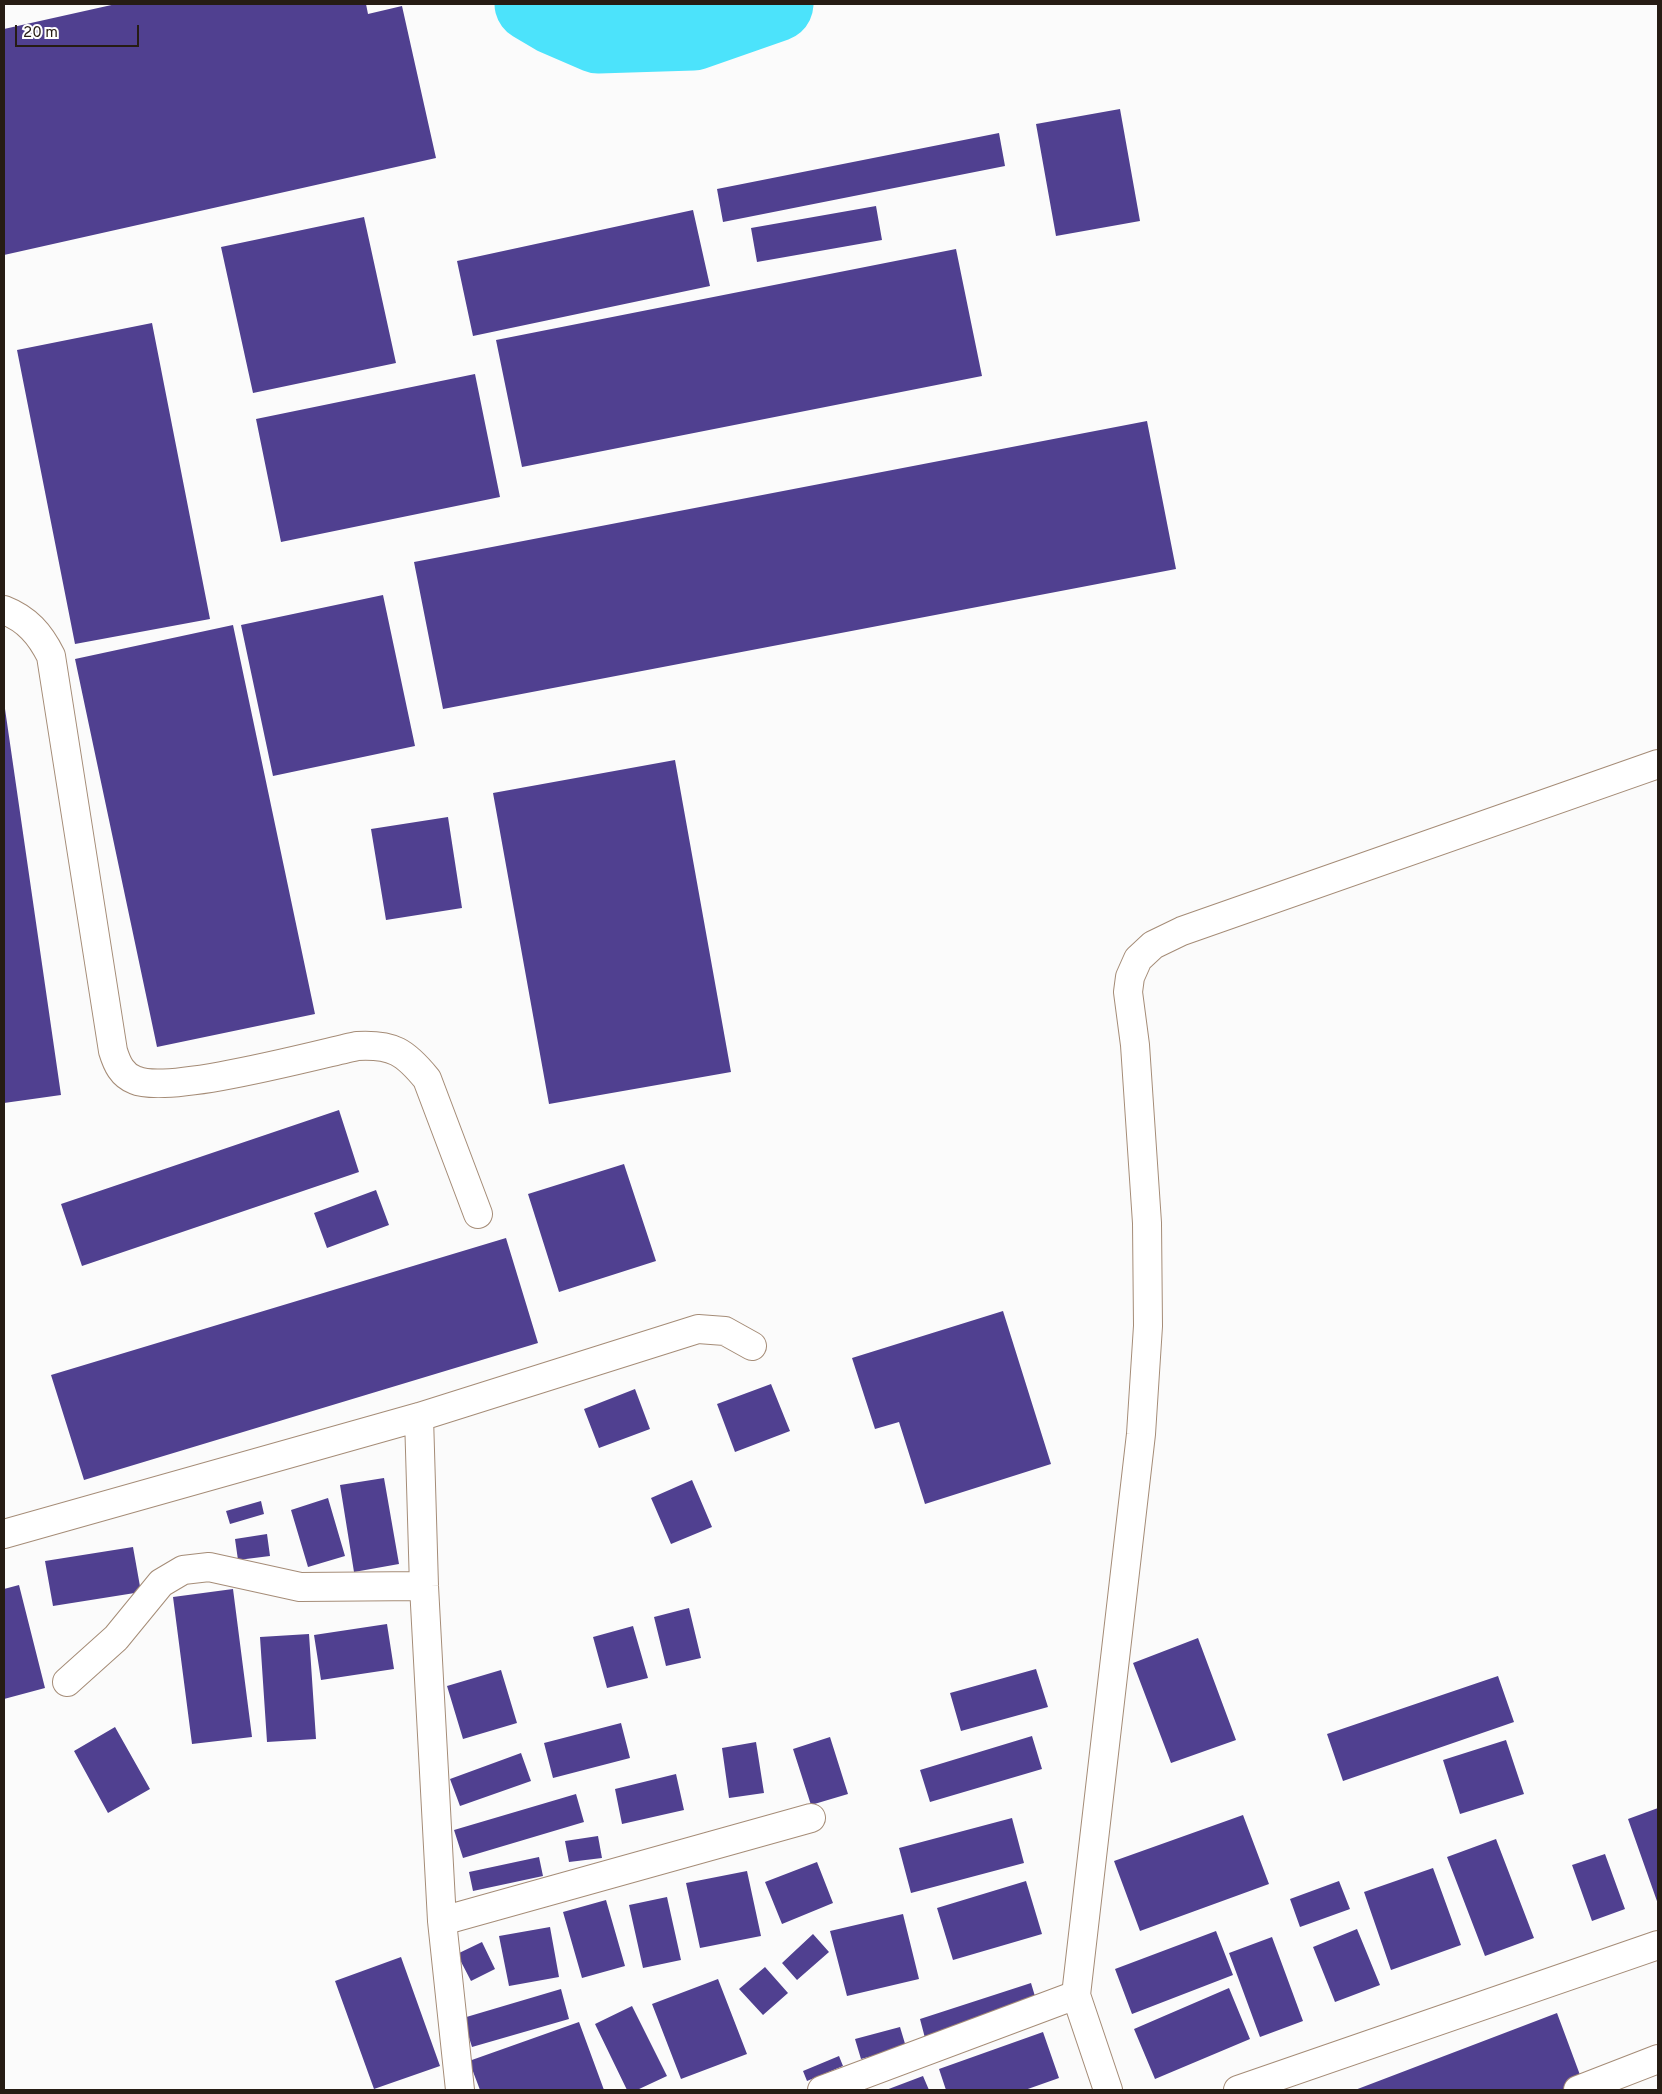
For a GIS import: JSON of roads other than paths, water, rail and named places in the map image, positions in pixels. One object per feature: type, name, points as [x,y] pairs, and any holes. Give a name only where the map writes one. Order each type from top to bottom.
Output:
[{"type":"street","points":[[4,610],[15,614],[31,626],[43,641],[51,656],[113,1051],[117,1064],[126,1076],[137,1082],[155,1084],[200,1080],[358,1046],[379,1045],[396,1049],[414,1064],[427,1079],[478,1214]]},
{"type":"street","points":[[1108,2090],[1076,1995],[1141,1434],[1148,1326],[1147,1222],[1135,1045],[1128,992],[1130,977],[1138,959],[1153,944],[1182,931],[1658,764]]},
{"type":"street","points":[[4,1534],[419,1417],[698,1329],[725,1332],[752,1346]]},
{"type":"street","points":[[419,1417],[424,1586],[442,1921],[460,2090]]},
{"type":"street","points":[[67,1682],[116,1638],[161,1583],[183,1570],[209,1568],[300,1587],[424,1586]]},
{"type":"street","points":[[442,1921],[811,1818]]},
{"type":"street","points":[[1238,2090],[1658,1945]]},
{"type":"street","points":[[822,2090],[1076,1995]]},
{"type":"street","points":[[1578,2090],[1658,2058]]},
{"type":"waterway","points":[[532,4],[554,17],[598,36],[693,33],[776,4]]}]
